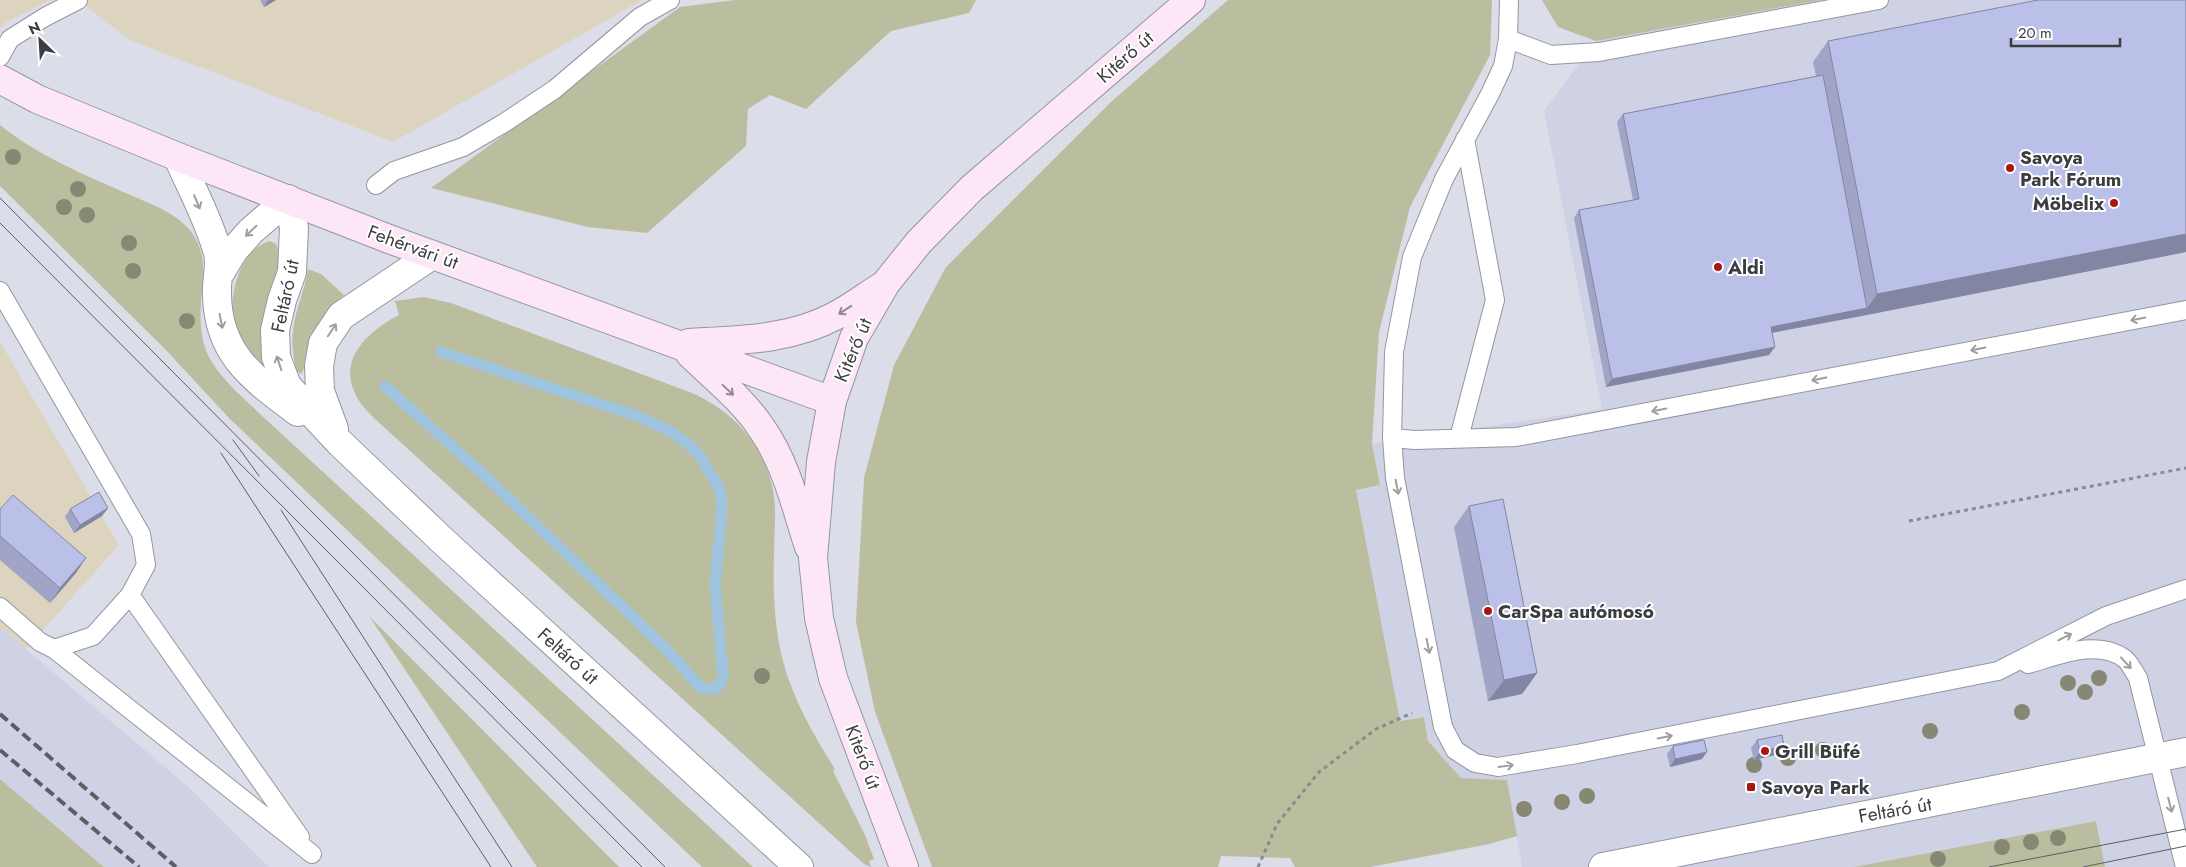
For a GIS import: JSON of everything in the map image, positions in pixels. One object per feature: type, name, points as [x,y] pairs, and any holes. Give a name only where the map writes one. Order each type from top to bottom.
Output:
[{"type":"street","name":"Kitérő út","points":[[904,867],[890,824],[868,772],[833,678],[819,618],[813,558],[820,462],[832,401],[854,338],[886,283],[919,242],[972,188],[1191,0]]},
{"type":"street","name":"Fehérvári út","points":[[0,79],[37,99],[288,200],[832,401]]},
{"type":"street","name":"Feltáró út","points":[[178,157],[215,246],[220,273],[217,294],[220,325],[232,351],[254,379],[339,442]]},
{"type":"street","name":"Feltáró út","points":[[220,273],[234,250],[251,231],[288,200],[294,228],[292,272],[282,300],[275,330],[276,357],[287,386],[339,442],[444,542],[799,867]]},
{"type":"street","name":"Feltáró út","points":[[339,442],[320,391],[318,366],[323,343],[341,316],[432,254]]},
{"type":"street","points":[[680,344],[767,338],[805,328],[836,316],[886,283]]},
{"type":"street","points":[[680,344],[740,401],[762,429],[780,461],[813,558]]},
{"type":"street","name":"Feltáró út","points":[[1603,867],[2186,752]]},
{"type":"lane","points":[[0,57],[10,39],[45,17],[78,0]]},
{"type":"lane","points":[[376,185],[394,171],[463,147],[504,123],[555,89],[640,17],[670,0]]},
{"type":"lane","points":[[1510,0],[1508,39],[1503,66],[1444,179],[1412,257],[1394,352],[1392,438],[1395,478],[1443,727],[1455,750],[1475,763],[1498,767],[1577,754],[1998,672],[2081,650],[2109,650],[2126,660],[2138,678],[2185,867]]},
{"type":"lane","points":[[1508,39],[1551,55],[1599,52],[1879,0]]},
{"type":"lane","points":[[1459,438],[1495,300],[1465,139]]},
{"type":"lane","points":[[0,291],[141,534],[146,565],[130,595],[93,636],[54,649]]},
{"type":"lane","points":[[1392,438],[1516,437],[2186,310]]},
{"type":"lane","points":[[1998,672],[2106,616],[2186,589]]},
{"type":"lane","points":[[0,607],[40,642],[54,649],[312,854],[130,595]]},
{"type":"path","points":[[1909,521],[2186,468]]},
{"type":"path","points":[[1258,867],[1277,824],[1319,772],[1376,729],[1438,701]]},
{"type":"shaded area","points":[[0,0],[50,0],[7,22],[0,29]]},
{"type":"shaded area","points":[[78,0],[642,0],[393,142],[130,40]]},
{"type":"shaded area","name":"Savoya Park","points":[[1821,0],[2186,0],[2186,867],[2105,867],[2096,821],[1854,867],[1522,867],[1507,780],[1461,778],[1428,741],[1424,717],[1400,721],[1356,490],[1380,485],[1372,444],[1602,409],[1544,111],[1596,41]]},
{"type":"shaded area","points":[[0,342],[119,545],[26,649],[0,627]]},
{"type":"shaded area","points":[[0,627],[194,792],[269,867],[104,867],[0,779]]},
{"type":"green space","points":[[735,0],[976,0],[969,13],[891,31],[806,109],[770,95],[748,109],[746,146],[647,233],[588,227],[431,188],[680,7]]},
{"type":"green space","points":[[1228,0],[1492,0],[1490,55],[1410,207],[1379,332],[1372,444],[1380,485],[1356,490],[1400,721],[1424,717],[1428,741],[1461,778],[1507,780],[1517,836],[1489,844],[1371,867],[1295,867],[1290,858],[1221,856],[1218,867],[932,867],[875,712],[856,622],[864,478],[894,365],[946,267],[1112,101]]},
{"type":"green space","points":[[1542,0],[1821,0],[1596,41],[1558,27]]},
{"type":"green space","points":[[0,125],[58,162],[162,209],[184,224],[196,240],[202,257],[202,334],[208,355],[218,372],[261,415],[753,867],[702,867],[229,418],[166,350],[0,186]]},
{"type":"green space","points":[[270,241],[276,244],[279,262],[262,327],[263,368],[239,343],[232,312],[236,282],[241,268],[248,256],[258,247]]},
{"type":"green space","points":[[308,269],[321,274],[344,295],[331,307],[317,327],[306,354],[304,369],[301,374],[296,371],[292,336]]},
{"type":"green space","points":[[424,297],[451,303],[692,393],[721,409],[744,431],[762,458],[773,490],[775,514],[774,604],[785,669],[796,699],[835,769],[833,771],[865,835],[874,859],[869,861],[871,867],[864,864],[363,406],[354,391],[350,379],[354,356],[369,336],[399,315],[395,301]]},
{"type":"green space","points":[[369,616],[619,867],[537,867]]},
{"type":"green space","points":[[0,779],[104,867],[0,867]]},
{"type":"green space","points":[[2096,821],[2105,867],[1854,867]]},
{"type":"building","name":"Savoya Park Fórum","points":[[2038,0],[2186,0],[2186,234],[1877,294],[1828,41]]},
{"type":"building","name":"Aldi","points":[[1823,75],[1867,308],[1771,327],[1775,347],[1612,379],[1579,210],[1639,199],[1623,114]]},
{"type":"building","points":[[99,492],[108,508],[80,525],[70,509]]},
{"type":"building","points":[[13,495],[86,558],[60,588],[0,536],[0,509]]},
{"type":"building","points":[[1503,499],[1537,673],[1504,680],[1469,506]]},
{"type":"building","points":[[1782,735],[1784,746],[1760,752],[1757,740]]},
{"type":"building","points":[[1704,740],[1707,752],[1675,759],[1673,746]]},
{"type":"waterway","points":[[385,386],[483,474],[635,619],[667,650],[702,689],[715,689],[721,683],[723,676],[715,584],[722,508],[720,489],[699,455],[687,443],[670,431],[637,416],[441,352]]},
{"type":"tram line","points":[[0,198],[665,867]]},
{"type":"tram line","points":[[0,223],[642,867]]},
{"type":"tram line","points":[[233,440],[259,476]]},
{"type":"tram line","points":[[221,453],[491,867]]},
{"type":"tram line","points":[[281,510],[512,867]]},
{"type":"tram line","points":[[1989,867],[2186,829]]},
{"type":"tram line","points":[[2083,867],[2186,846]]},
{"type":"railway","points":[[0,714],[176,867]]},
{"type":"railway","points":[[0,750],[139,867]]},
{"type":"place","name":"Savoya Park Fórum","points":[[2010,168]]},
{"type":"place","name":"Möbelix","points":[[2114,203]]},
{"type":"place","name":"Aldi","points":[[1718,267]]},
{"type":"place","name":"CarSpa autómosó","points":[[1488,611]]},
{"type":"place","name":"Grill Büfé","points":[[1765,751]]},
{"type":"place","name":"Savoya Park","points":[[1751,787]]}]
